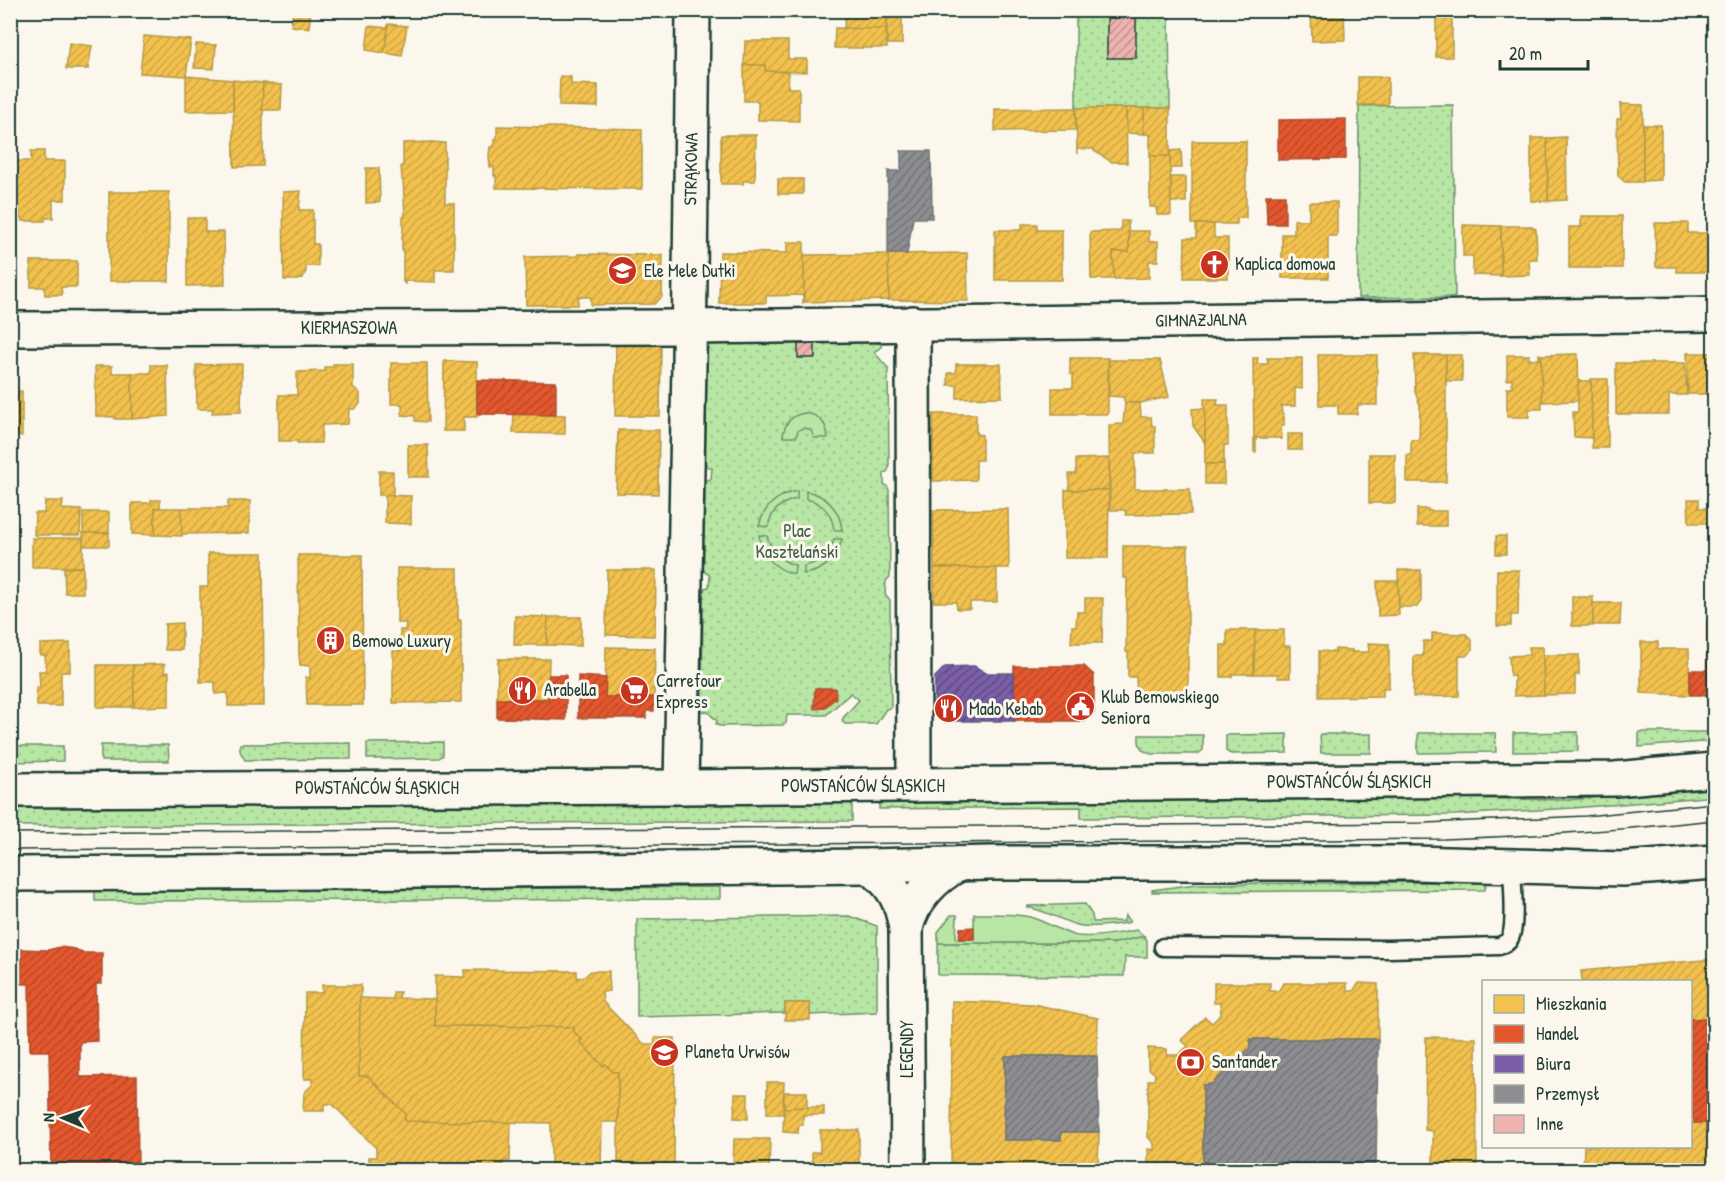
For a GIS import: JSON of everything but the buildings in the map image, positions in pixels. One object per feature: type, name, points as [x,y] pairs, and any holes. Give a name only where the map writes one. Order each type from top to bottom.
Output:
[{"type":"main road","name":"STRĄKOWA","points":[[688,327],[693,10]]},
{"type":"main road","name":"GIMNAZJALNA","points":[[688,327],[1714,314]]},
{"type":"main road","points":[[913,323],[914,785]]},
{"type":"main road","name":"KIERMASZOWA","points":[[10,329],[688,327]]},
{"type":"main road","points":[[681,787],[688,327]]},
{"type":"main road","name":"POWSTAŃCÓW ŚLĄSKICH","points":[[10,790],[1615,779],[1714,770]]},
{"type":"main road","points":[[10,874],[959,864],[1414,863],[1623,869],[1714,862]]},
{"type":"main road","name":"LEGENDY","points":[[906,928],[909,916],[933,881],[945,871],[959,864]]},
{"type":"main road","name":"LEGENDY","points":[[869,866],[881,875],[894,891],[903,911],[906,928],[908,1170]]},
{"type":"lane","points":[[1163,947],[1499,946],[1507,943],[1514,926],[1512,866]]},
{"type":"green space","points":[[1076,11],[1169,11],[1170,108],[1076,108]]},
{"type":"green space","points":[[1453,105],[1455,297],[1358,298],[1359,106]]},
{"type":"green space","name":"Plac Kasztelański","points":[[734,340],[874,342],[881,344],[881,347],[874,352],[888,368],[889,468],[884,473],[884,484],[889,490],[890,577],[886,581],[885,594],[890,600],[891,706],[886,709],[876,724],[845,724],[842,721],[859,700],[851,693],[826,715],[787,715],[786,723],[783,725],[719,726],[708,712],[702,711],[703,593],[705,588],[709,587],[710,575],[703,569],[705,485],[707,480],[711,479],[712,468],[705,463],[707,351],[711,343]]},
{"type":"green space","points":[[805,413],[822,421],[828,438],[814,438],[811,430],[805,428],[798,430],[796,437],[783,437],[789,420]]},
{"type":"green space","points":[[797,491],[797,499],[786,502],[778,508],[768,527],[759,526],[764,513],[772,503],[783,495]]},
{"type":"green space","points":[[806,491],[820,496],[831,504],[841,522],[842,530],[834,530],[825,509],[806,499]]},
{"type":"green space","points":[[759,535],[767,536],[777,555],[784,561],[795,565],[794,574],[775,565],[766,555]]},
{"type":"green space","points":[[834,539],[842,539],[829,563],[818,570],[804,574],[804,566],[823,557],[830,549]]},
{"type":"green space","points":[[1578,732],[1578,751],[1513,752],[1513,733]]},
{"type":"green space","points":[[1639,732],[1714,732],[1714,741],[1639,747]]},
{"type":"green space","points":[[1418,733],[1495,733],[1496,752],[1418,753]]},
{"type":"green space","points":[[1287,734],[1287,753],[1231,754],[1226,751],[1226,735]]},
{"type":"green space","points":[[1320,734],[1371,734],[1371,753],[1321,753]]},
{"type":"green space","points":[[1139,735],[1203,735],[1203,750],[1198,754],[1151,754],[1142,750]]},
{"type":"green space","points":[[443,742],[443,755],[439,758],[367,759],[367,743]]},
{"type":"green space","points":[[351,743],[351,759],[245,760],[240,751],[240,744]]},
{"type":"green space","points":[[101,745],[168,745],[169,761],[101,761]]},
{"type":"green space","points":[[11,746],[63,746],[63,761],[11,762]]},
{"type":"green space","points":[[1714,787],[1714,796],[1705,797],[1455,815],[1081,818],[1081,807],[879,809],[879,801],[1453,798],[1568,800]]},
{"type":"green space","points":[[852,802],[852,821],[11,826],[10,807]]},
{"type":"green space","points":[[1486,883],[1485,890],[1152,892],[1152,890],[1196,884]]},
{"type":"green space","points":[[720,887],[720,899],[95,901],[95,891]]},
{"type":"green space","points":[[1085,904],[1092,915],[1093,922],[1124,921],[1125,915],[1130,922],[1104,926],[1082,926],[1027,907],[1028,906]]},
{"type":"green space","points":[[974,914],[1009,914],[1030,917],[1077,936],[1099,936],[1137,930],[1144,936],[1115,943],[938,943],[938,932],[951,915],[957,915],[956,939],[974,939]]},
{"type":"green space","points":[[849,916],[877,926],[877,1012],[810,1015],[810,1003],[785,1003],[785,1013],[637,1017],[637,919]]},
{"type":"green space","points":[[1144,936],[1147,940],[1147,957],[1125,957],[1124,976],[938,975],[938,943],[1115,943]]},
{"type":"tram line","points":[[10,833],[1425,823],[1586,816],[1714,803]]},
{"type":"tram line","points":[[10,850],[1444,839],[1579,832],[1714,820]]},
{"type":"place","name":"Kaplica domowa","points":[[1214,264]]},
{"type":"place","name":"Ele Mele Dutki","points":[[623,271]]},
{"type":"place","name":"Bemowo Luxury","points":[[331,641]]},
{"type":"place","name":"Arabella","points":[[523,690]]},
{"type":"place","name":"Carrefour Express","points":[[635,691]]},
{"type":"place","name":"Klub Bemowskiego Seniora","points":[[1080,707]]},
{"type":"place","name":"Mado Kebab","points":[[948,709]]},
{"type":"place","name":"Planeta Urwisów","points":[[664,1052]]},
{"type":"place","name":"Santander","points":[[1191,1062]]}]
